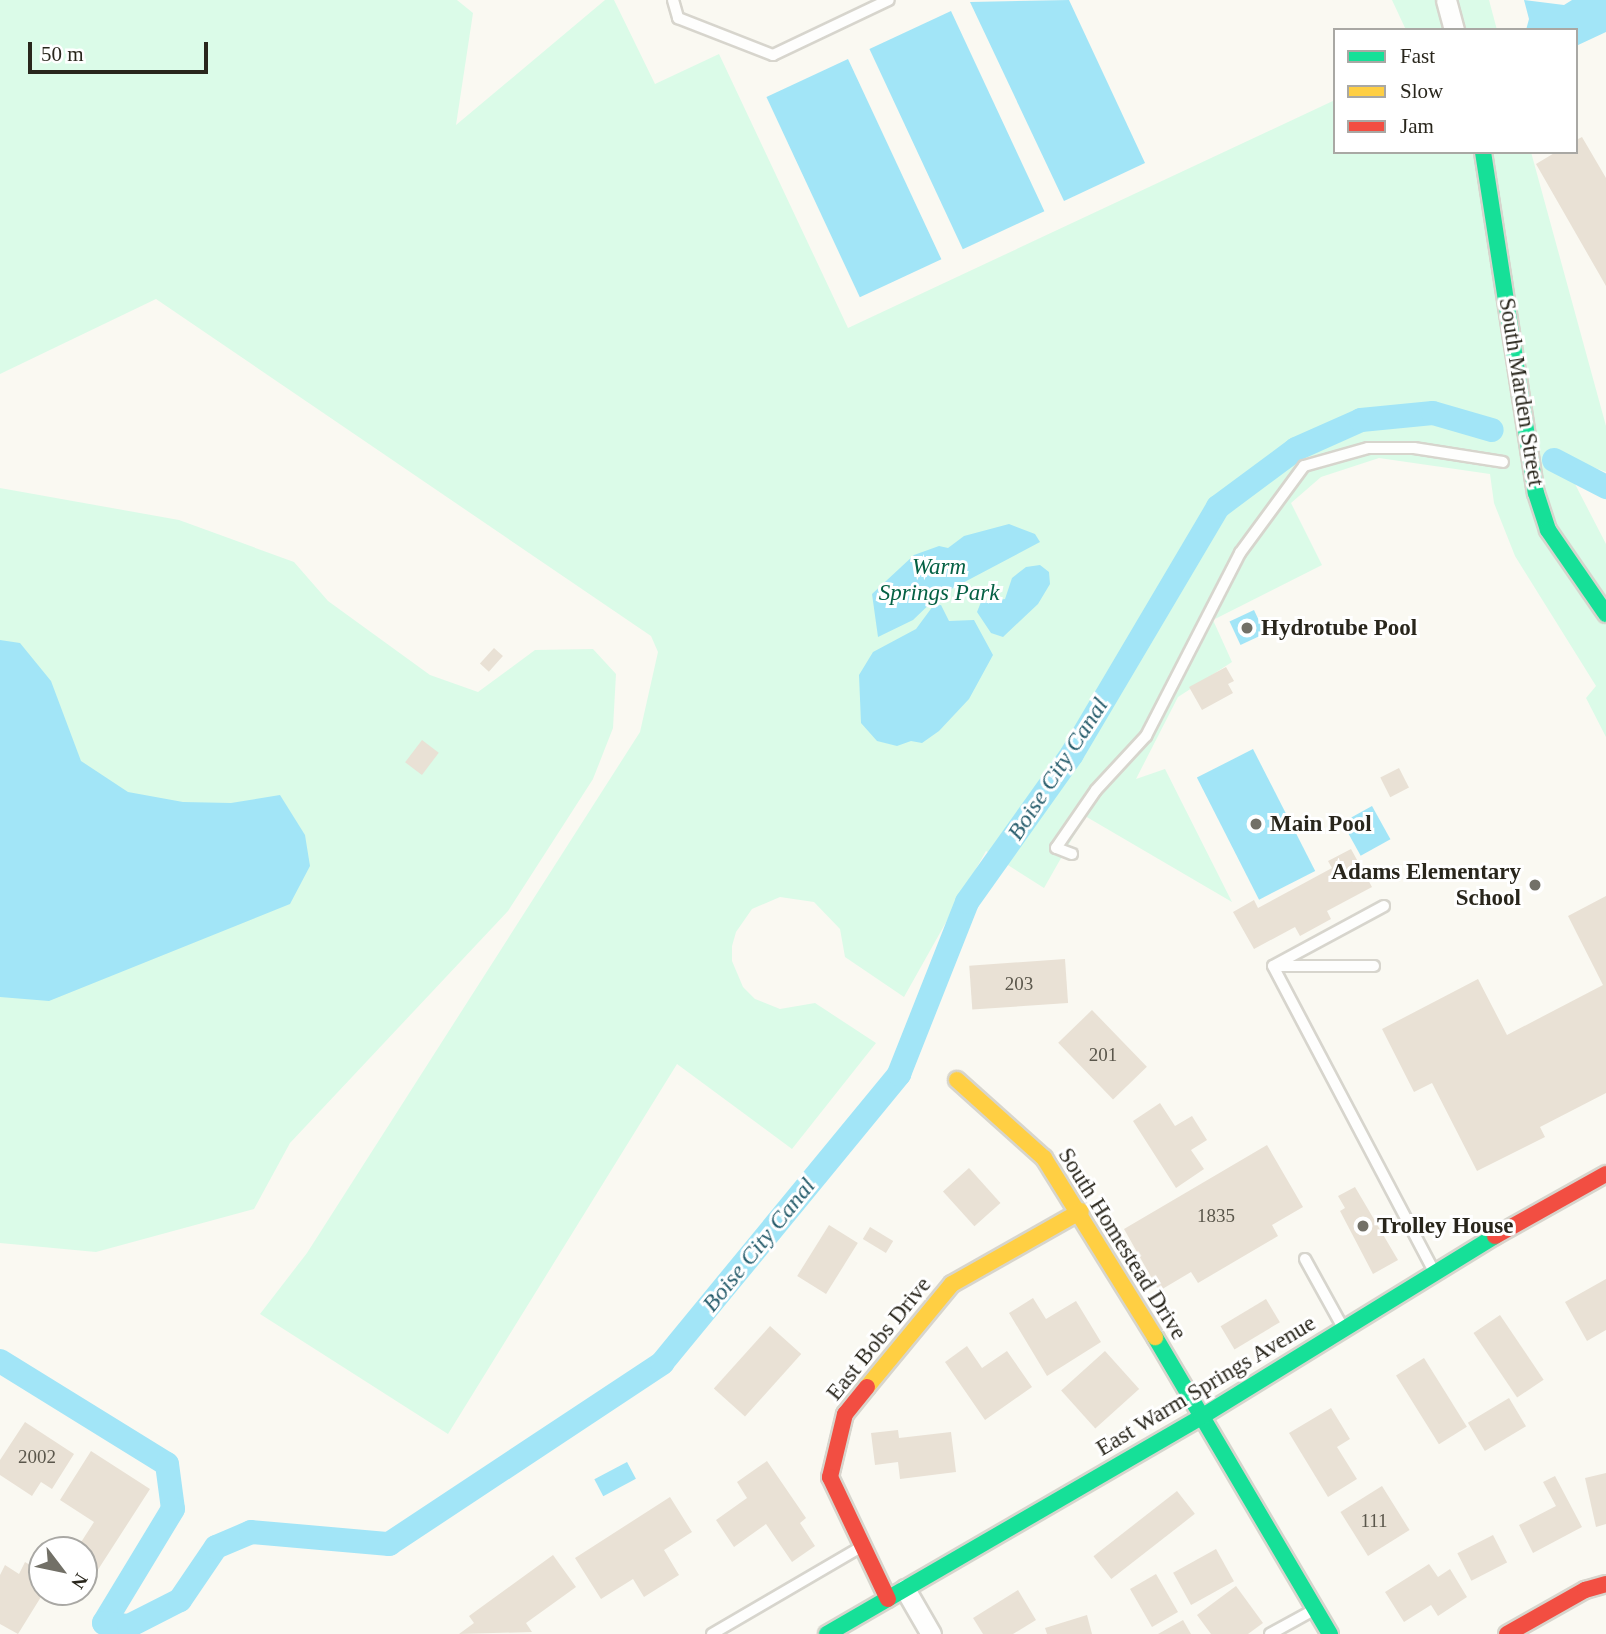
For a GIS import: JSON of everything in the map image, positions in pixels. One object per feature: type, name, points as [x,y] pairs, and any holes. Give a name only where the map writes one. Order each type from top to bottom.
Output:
[{"type":"street","points":[[1446,0],[1453,28]]},
{"type":"street","name":"South Marden Street","points":[[1483,154],[1536,493],[1548,530],[1606,614]]},
{"type":"street","name":"South Homestead Drive","points":[[957,1080],[1044,1157],[1081,1211],[1330,1634]]},
{"type":"street","name":"East Warm Springs Avenue","points":[[827,1634],[1201,1417],[1434,1274],[1606,1174]]},
{"type":"street","name":"East Bobs Drive","points":[[897,1594],[861,1546],[830,1477],[845,1414],[952,1284],[1081,1211]]},
{"type":"street","points":[[1507,1634],[1585,1590],[1606,1584]]},
{"type":"street","points":[[897,1594],[931,1634]]},
{"type":"lane","points":[[673,0],[678,18],[773,55],[890,0]]},
{"type":"lane","points":[[1072,854],[1056,848],[1096,790],[1146,736],[1240,553],[1304,466],[1368,448],[1414,447],[1503,462]]},
{"type":"lane","points":[[1273,965],[1384,906]]},
{"type":"lane","points":[[1273,965],[1374,966]]},
{"type":"lane","points":[[1273,965],[1434,1274]]},
{"type":"lane","points":[[1305,1259],[1344,1329]]},
{"type":"lane","points":[[712,1634],[861,1546]]},
{"type":"lane","points":[[1270,1634],[1316,1609]]},
{"type":"green space","name":"Warm Springs Park","points":[[0,0],[457,0],[473,13],[456,125],[605,0],[614,0],[655,84],[719,54],[848,328],[1333,101],[1333,154],[1532,154],[1606,426],[1606,472],[1560,455],[1606,544],[1606,737],[1586,698],[1596,686],[1515,556],[1494,503],[1490,474],[1379,458],[1321,477],[1291,503],[1322,565],[1213,620],[1232,662],[1178,697],[1136,779],[1165,769],[1232,902],[1085,816],[1044,888],[986,851],[904,997],[845,957],[840,929],[814,902],[780,897],[752,909],[736,932],[732,946],[732,961],[743,987],[755,999],[780,1009],[815,1003],[876,1043],[792,1149],[677,1064],[448,1434],[260,1314],[307,1253],[640,732],[658,652],[651,636],[156,299],[0,374]]},
{"type":"green space","points":[[1392,0],[1489,0],[1496,28],[1405,28]]},
{"type":"green space","points":[[0,488],[179,520],[294,562],[328,601],[430,675],[478,692],[535,650],[593,649],[616,674],[613,728],[593,779],[508,911],[290,1143],[254,1209],[96,1252],[0,1243]]},
{"type":"water","points":[[1069,0],[1145,163],[1064,201],[970,2]]},
{"type":"water","points":[[1524,0],[1564,5],[1572,0],[1606,0],[1606,32],[1578,45],[1578,28],[1527,28],[1529,19]]},
{"type":"water","points":[[951,11],[1044,211],[963,249],[869,49]]},
{"type":"water","points":[[848,59],[941,259],[860,297],[766,97]]},
{"type":"water","points":[[1009,524],[1035,534],[1040,542],[938,596],[913,620],[878,637],[872,594],[914,555],[939,546],[948,548],[964,536]]},
{"type":"water","points":[[1040,565],[1049,572],[1050,584],[1038,604],[1003,637],[991,633],[977,612],[981,602],[1005,599],[1012,578],[1026,567]]},
{"type":"water","points":[[941,605],[949,621],[974,620],[993,655],[969,699],[939,731],[922,743],[911,741],[897,746],[877,741],[861,723],[859,675],[873,652],[916,629],[933,606]]},
{"type":"water","name":"Hydrotube Pool","points":[[1254,610],[1265,634],[1241,645],[1230,621]]},
{"type":"water","points":[[0,640],[20,643],[51,681],[81,761],[128,792],[183,802],[231,803],[280,795],[305,835],[310,866],[290,904],[49,1001],[0,997]]},
{"type":"water","name":"Main Pool","points":[[1253,749],[1315,871],[1259,900],[1197,778]]},
{"type":"water","points":[[1372,806],[1390,839],[1361,856],[1342,822]]},
{"type":"water","points":[[627,1462],[636,1479],[603,1496],[594,1479]]},
{"type":"building","points":[[1582,137],[1606,178],[1606,286],[1536,164],[1553,154],[1578,154],[1578,139]]},
{"type":"building","points":[[494,648],[503,656],[489,672],[480,664]]},
{"type":"building","points":[[1226,667],[1234,681],[1228,684],[1233,693],[1202,710],[1189,687]]},
{"type":"building","points":[[422,740],[439,753],[422,775],[405,762]]},
{"type":"building","points":[[1399,768],[1409,788],[1390,797],[1380,778]]},
{"type":"building","points":[[1351,849],[1372,887],[1327,911],[1331,919],[1300,936],[1295,927],[1254,949],[1233,912],[1254,900],[1258,908],[1332,868],[1328,861]]},
{"type":"building","points":[[1606,896],[1606,1093],[1540,1127],[1545,1137],[1477,1171],[1432,1083],[1414,1092],[1382,1029],[1478,979],[1507,1035],[1603,985],[1568,916]]},
{"type":"building","points":[[1065,959],[1068,1003],[972,1010],[969,966]]},
{"type":"building","points":[[1092,1010],[1147,1067],[1113,1099],[1058,1043]]},
{"type":"building","points":[[1160,1103],[1175,1126],[1192,1116],[1207,1140],[1191,1150],[1204,1169],[1176,1188],[1133,1121]]},
{"type":"building","points":[[1267,1145],[1303,1207],[1272,1225],[1278,1236],[1198,1283],[1191,1272],[1159,1291],[1124,1229]]},
{"type":"building","points":[[969,1168],[1000,1203],[974,1226],[943,1191]]},
{"type":"building","name":"Trolley House","points":[[1355,1187],[1398,1260],[1373,1274],[1340,1211],[1345,1208],[1338,1196]]},
{"type":"building","points":[[829,1225],[858,1243],[826,1294],[797,1276]]},
{"type":"building","points":[[870,1227],[893,1241],[886,1253],[863,1239]]},
{"type":"building","points":[[1606,1279],[1606,1330],[1587,1341],[1565,1302]]},
{"type":"building","points":[[1033,1298],[1046,1319],[1076,1301],[1101,1342],[1047,1376],[1009,1313]]},
{"type":"building","points":[[1266,1299],[1280,1322],[1234,1349],[1221,1326]]},
{"type":"building","points":[[1500,1315],[1544,1380],[1517,1398],[1473,1333]]},
{"type":"building","points":[[770,1326],[801,1354],[745,1417],[714,1388]]},
{"type":"building","points":[[967,1346],[982,1368],[1007,1351],[1032,1387],[985,1420],[945,1362]]},
{"type":"building","points":[[1105,1351],[1139,1389],[1095,1428],[1061,1390]]},
{"type":"building","points":[[1424,1358],[1467,1427],[1439,1444],[1396,1375]]},
{"type":"building","points":[[1509,1398],[1526,1426],[1485,1451],[1468,1423]]},
{"type":"building","points":[[1331,1408],[1350,1439],[1337,1447],[1357,1479],[1328,1497],[1289,1433]]},
{"type":"building","points":[[25,1422],[74,1454],[52,1489],[41,1482],[32,1496],[0,1475],[0,1460]]},
{"type":"building","points":[[898,1430],[899,1438],[951,1432],[956,1472],[900,1479],[898,1462],[875,1465],[871,1433]]},
{"type":"building","points":[[91,1451],[150,1489],[98,1570],[98,1536],[85,1536],[94,1522],[60,1500]]},
{"type":"building","points":[[767,1461],[806,1518],[800,1523],[815,1546],[792,1562],[766,1524],[734,1547],[716,1520],[747,1498],[737,1482]]},
{"type":"building","points":[[1606,1473],[1606,1524],[1596,1527],[1585,1478]]},
{"type":"building","points":[[1555,1476],[1582,1527],[1533,1553],[1519,1525],[1556,1506],[1543,1482]]},
{"type":"building","points":[[1382,1486],[1410,1530],[1368,1556],[1340,1512]]},
{"type":"building","points":[[1177,1491],[1195,1514],[1111,1579],[1093,1556]]},
{"type":"building","points":[[670,1497],[692,1532],[664,1550],[679,1575],[644,1597],[633,1579],[601,1599],[575,1558]]},
{"type":"building","points":[[1493,1535],[1507,1563],[1471,1581],[1457,1553]]},
{"type":"building","points":[[1216,1549],[1234,1581],[1191,1605],[1173,1573]]},
{"type":"building","points":[[553,1555],[576,1587],[526,1623],[532,1632],[459,1634],[474,1623],[469,1616]]},
{"type":"building","points":[[25,1562],[28,1564],[28,1606],[35,1606],[18,1634],[0,1624],[0,1575],[5,1565],[19,1574]]},
{"type":"building","points":[[1429,1564],[1438,1577],[1450,1569],[1467,1597],[1438,1616],[1431,1605],[1404,1622],[1385,1592]]},
{"type":"building","points":[[1156,1574],[1178,1612],[1152,1627],[1130,1589]]},
{"type":"building","points":[[1236,1586],[1263,1623],[1248,1634],[1211,1634],[1197,1615]]},
{"type":"building","points":[[1018,1590],[1036,1620],[1013,1634],[983,1634],[973,1618]]},
{"type":"building","points":[[1087,1615],[1092,1634],[1047,1634],[1045,1628]]},
{"type":"building","points":[[1183,1620],[1191,1634],[1158,1634]]},
{"type":"waterway","name":"Boise City Canal","points":[[0,1361],[167,1464],[173,1509],[104,1623],[129,1626],[180,1600],[216,1547],[251,1532],[389,1544],[662,1363],[899,1074],[967,902],[1072,754],[1218,507],[1296,449],[1361,420],[1433,413],[1492,430]]},
{"type":"waterway","name":"Boise City Canal","points":[[1554,460],[1606,487]]},
{"type":"traffic: fast","points":[[1483,154],[1536,493],[1548,530],[1606,614]]},
{"type":"traffic: fast","points":[[827,1634],[1201,1417],[1495,1236]]},
{"type":"traffic: fast","points":[[1155,1337],[1330,1634]]},
{"type":"traffic: slow","points":[[957,1080],[1044,1158],[1155,1337]]},
{"type":"traffic: slow","points":[[867,1387],[952,1284],[1081,1211]]},
{"type":"traffic: jam","points":[[1495,1236],[1606,1174]]},
{"type":"traffic: jam","points":[[867,1387],[845,1414],[830,1477],[888,1599]]},
{"type":"traffic: jam","points":[[1507,1634],[1585,1590],[1606,1584]]},
{"type":"place","name":"Hydrotube Pool","points":[[1247,628]]},
{"type":"place","name":"Main Pool","points":[[1256,824]]},
{"type":"place","name":"Adams Elementary School","points":[[1535,885]]},
{"type":"place","name":"Trolley House","points":[[1363,1226]]}]
